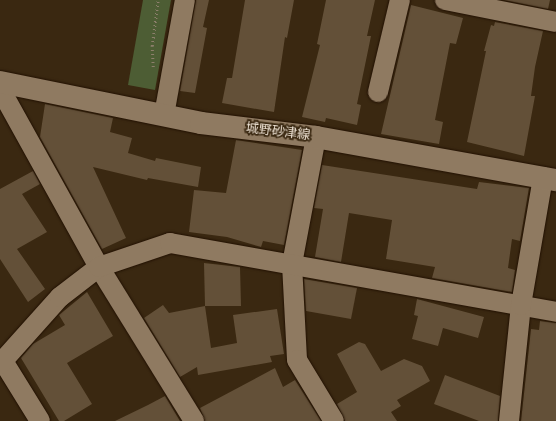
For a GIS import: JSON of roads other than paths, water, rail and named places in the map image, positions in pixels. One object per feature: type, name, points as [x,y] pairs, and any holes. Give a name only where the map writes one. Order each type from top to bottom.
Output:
[{"type":"main road","name":"城野砂津線","points":[[0,82],[201,123],[316,137],[550,178]]},
{"type":"street","points":[[164,115],[184,0]]},
{"type":"street","points":[[378,92],[400,0]]},
{"type":"street","points":[[445,0],[556,22]]},
{"type":"street","points":[[0,82],[3,94],[99,267],[194,421]]},
{"type":"street","points":[[316,137],[292,264],[297,360],[334,421]]},
{"type":"street","points":[[509,421],[521,305],[550,178]]},
{"type":"street","points":[[40,421],[2,363],[60,297],[99,267],[170,243],[556,312]]}]
